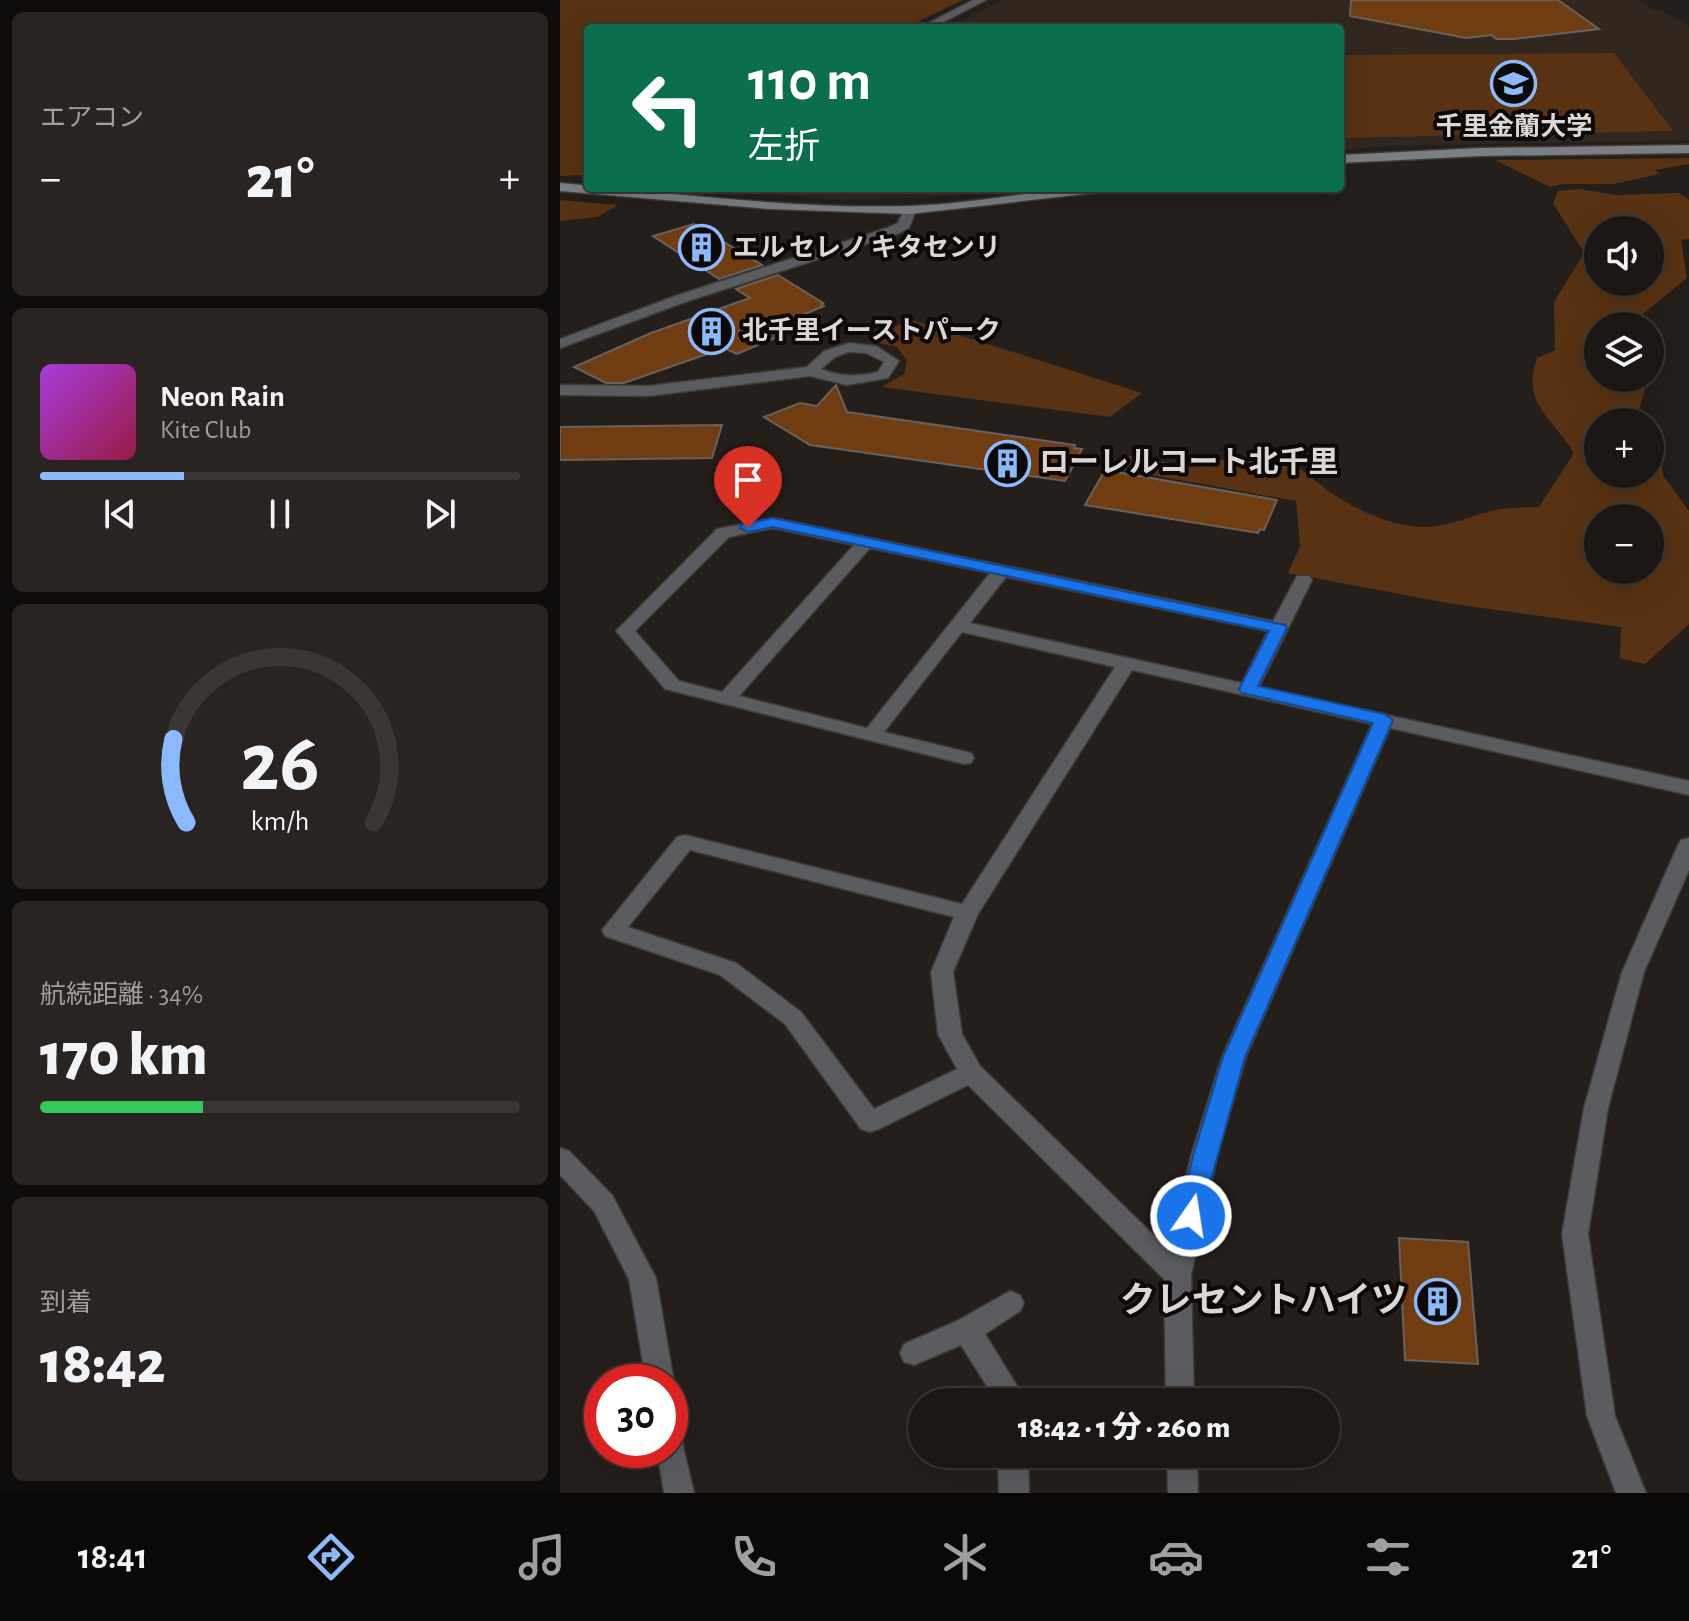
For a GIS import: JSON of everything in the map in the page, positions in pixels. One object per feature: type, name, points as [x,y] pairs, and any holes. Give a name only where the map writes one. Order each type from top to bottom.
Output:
[{"type":"main road","points":[[1344,159],[1453,153],[1689,149]]},
{"type":"main road","points":[[560,187],[584,189]]},
{"type":"main road","points":[[627,192],[769,205],[910,210],[1067,192]]},
{"type":"street","points":[[932,24],[981,0]]},
{"type":"street","points":[[560,344],[683,298],[892,231],[904,225],[910,210]]},
{"type":"street","points":[[560,390],[648,391],[812,371]]},
{"type":"street","points":[[964,758],[672,685],[625,631],[723,533],[773,523],[1279,628]]},
{"type":"street","points":[[727,698],[866,542]]},
{"type":"street","points":[[873,733],[1002,570]]},
{"type":"street","points":[[1248,689],[1303,580]]},
{"type":"street","points":[[958,626],[1689,788]]},
{"type":"street","points":[[1126,664],[967,913],[942,972],[950,1034],[971,1073],[1177,1275]]},
{"type":"street","points":[[1180,1388],[1177,1275],[1204,1156],[1234,1057],[1384,720]]},
{"type":"street","points":[[967,913],[685,842],[613,930],[728,969],[793,1018],[870,1122],[971,1073]]},
{"type":"street","points":[[1631,1493],[1601,1416],[1575,1234],[1596,1108],[1633,972],[1689,845]]},
{"type":"street","points":[[560,1158],[603,1203],[642,1278],[657,1364]]},
{"type":"street","points":[[914,1353],[967,1330],[1010,1303]]},
{"type":"street","points":[[967,1330],[1004,1388]]},
{"type":"street","points":[[674,1468],[679,1493]]},
{"type":"street","points":[[1013,1468],[1014,1493]]},
{"type":"street","points":[[1182,1468],[1183,1493]]},
{"type":"shaded area","points":[[560,0],[963,0],[913,24],[584,24],[584,175],[560,176]]},
{"type":"shaded area","name":"千里金蘭大学","points":[[1002,0],[1640,0],[1652,10],[1661,10],[1689,26],[1689,140],[1384,146],[1344,150],[1344,24],[955,24]]},
{"type":"shaded area","points":[[1614,53],[1673,131],[1344,138],[1344,55]]},
{"type":"shaded area","points":[[1689,158],[1689,164],[1655,170],[1660,174],[1613,184],[1550,187],[1495,160]]},
{"type":"shaded area","points":[[1579,189],[1616,195],[1679,193],[1689,200],[1689,239],[1681,240],[1687,278],[1645,312],[1584,312],[1584,392],[1644,392],[1639,408],[1584,408],[1584,488],[1664,488],[1664,476],[1689,511],[1689,624],[1645,664],[1620,658],[1621,627],[1453,604],[1288,573],[1300,546],[1296,501],[1107,467],[1132,456],[1188,465],[1265,454],[1296,466],[1356,508],[1411,526],[1436,526],[1496,510],[1539,507],[1574,453],[1541,409],[1533,387],[1533,374],[1537,358],[1555,350],[1554,302],[1584,253],[1553,203],[1558,191]]},
{"type":"shaded area","points":[[743,192],[978,192],[937,197],[840,200]]},
{"type":"shaded area","points":[[560,200],[618,205],[597,217],[560,221]]},
{"type":"shaded area","points":[[909,319],[1142,393],[1110,417],[882,387],[904,374],[907,361],[897,347],[870,341]]},
{"type":"building","points":[[1351,0],[1558,0],[1599,29],[1514,39],[1496,39],[1492,35],[1466,38],[1350,16]]},
{"type":"building","name":"エル セレノ キタセンリ","points":[[694,224],[762,265],[719,279],[653,236]]},
{"type":"building","name":"北千里イーストパーク","points":[[778,275],[823,303],[824,306],[800,316],[812,322],[737,354],[724,348],[624,383],[606,383],[574,367],[651,333],[750,298],[736,289]]},
{"type":"building","points":[[836,385],[847,412],[1075,445],[1074,448],[1082,449],[1065,481],[810,445],[764,417],[800,403],[817,406]]},
{"type":"building","points":[[722,425],[712,458],[560,460],[560,427]]},
{"type":"building","points":[[1105,470],[1277,500],[1264,530],[1260,529],[1258,533],[1085,505]]},
{"type":"building","name":"クレセントハイツ","points":[[1399,1238],[1468,1242],[1478,1364],[1405,1360]]},
{"type":"place","name":"千里金蘭大学","points":[[1514,84]]},
{"type":"place","name":"エル セレノ キタセンリ","points":[[702,248]]},
{"type":"place","name":"北千里イーストパーク","points":[[711,331]]},
{"type":"place","name":"ローレルコート北千里","points":[[1008,463]]},
{"type":"place","name":"クレセントハイツ","points":[[1438,1301]]},
{"type":"route","points":[[748,528],[773,523],[1279,628],[1248,689],[1384,720],[1234,1057],[1204,1156],[1191,1216]]}]
